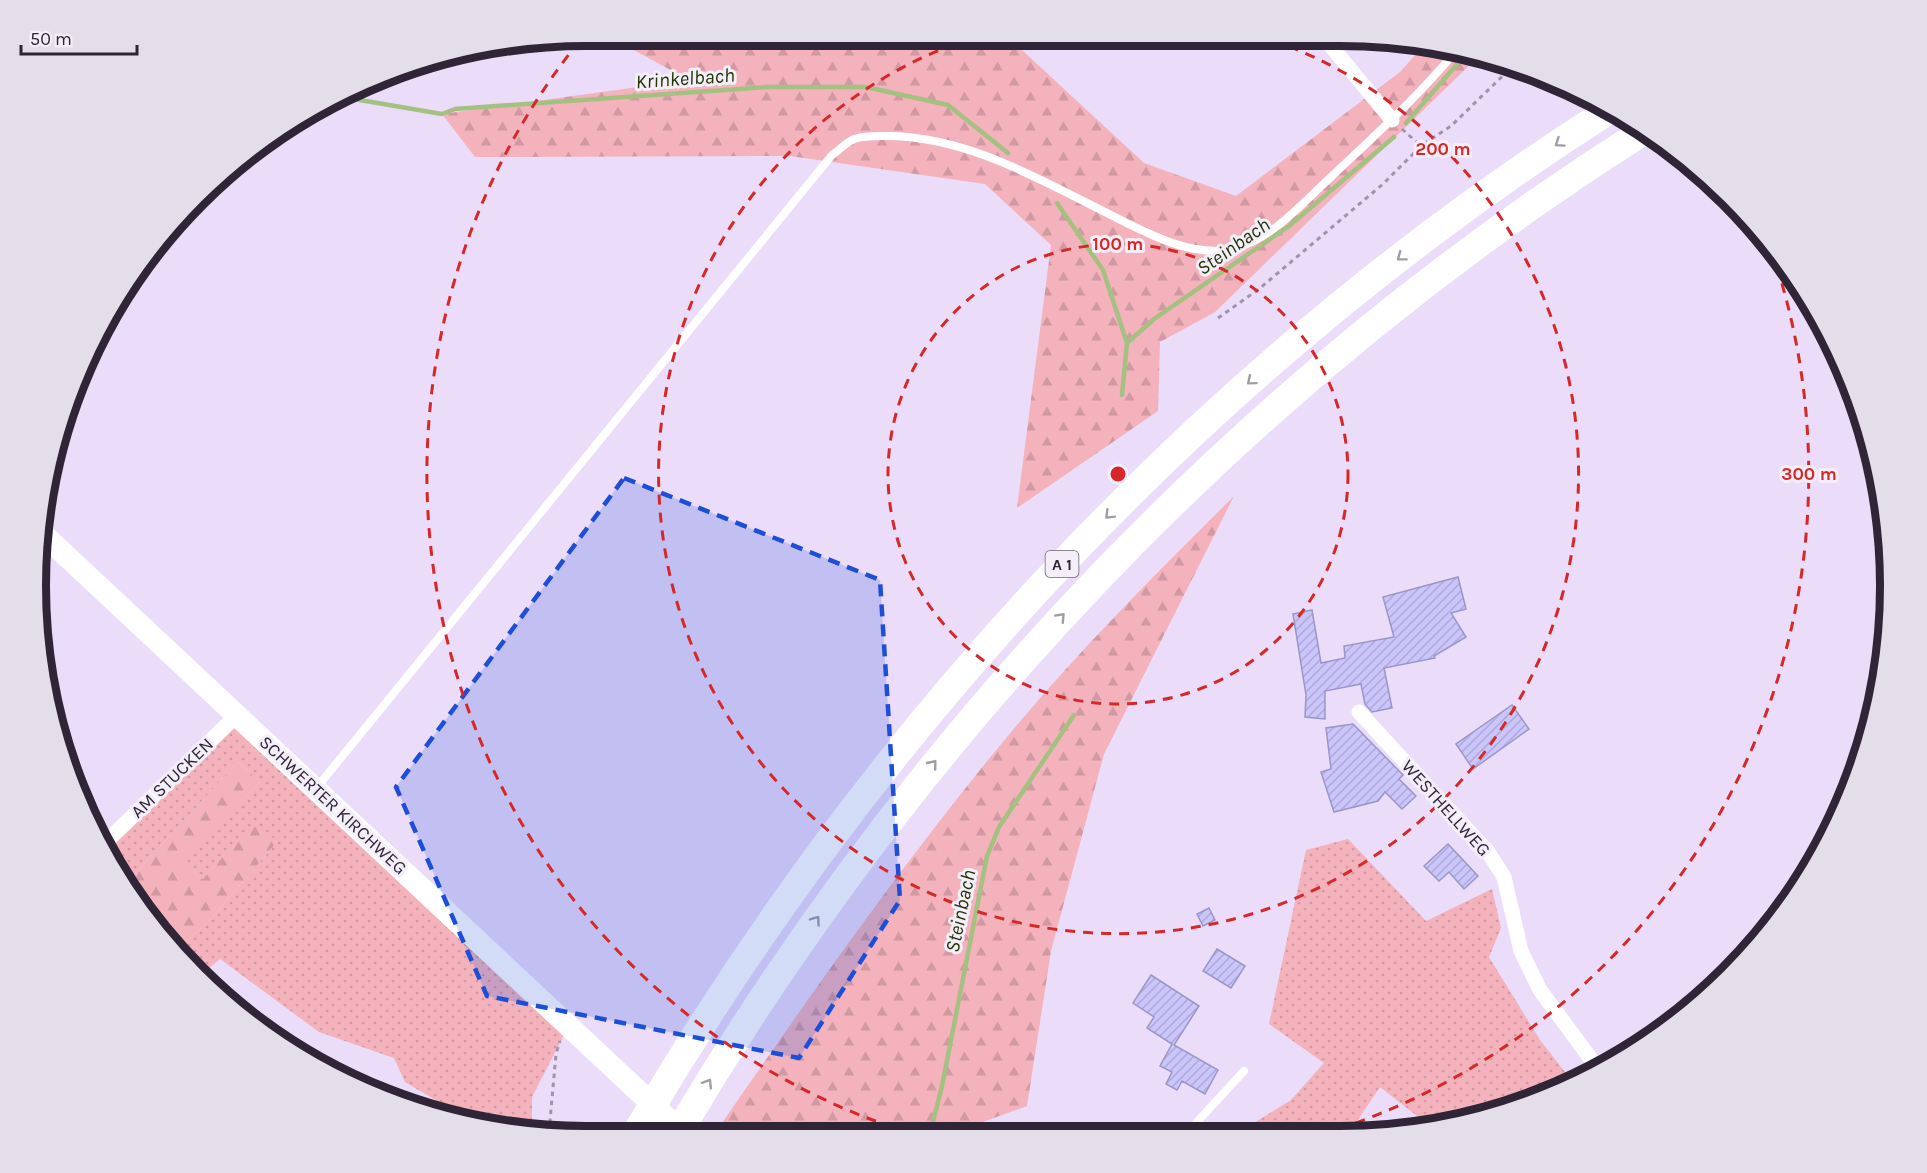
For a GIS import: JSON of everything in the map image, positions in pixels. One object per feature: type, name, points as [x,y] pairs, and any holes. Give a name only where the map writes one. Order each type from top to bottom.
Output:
[{"type":"highway","name":"A 1","points":[[640,1126],[699,1030],[824,847],[926,717],[1040,587],[1166,460],[1244,387],[1343,303],[1471,205],[1603,115]]},
{"type":"highway","name":"A 1","points":[[685,1126],[780,970],[854,865],[932,766],[1060,618],[1178,498],[1263,419],[1365,332],[1502,228],[1637,136]]},
{"type":"main road","name":"SCHWERTER KIRCHWEG","points":[[49,540],[674,1126]]},
{"type":"street","points":[[1331,46],[1392,120]]},
{"type":"street","name":"WESTHELLWEG","points":[[1359,712],[1488,852],[1504,877],[1521,951],[1540,990],[1594,1063]]},
{"type":"street","name":"AM STUCKEN","points":[[109,839],[237,715]]},
{"type":"lane","points":[[315,790],[832,155],[853,139],[874,136],[919,137],[966,148],[1008,165],[1149,234],[1197,249],[1216,251],[1236,248],[1257,240],[1282,222],[1392,120],[1450,58]]},
{"type":"lane","points":[[1193,1126],[1244,1071]]},
{"type":"path","points":[[1218,318],[1259,289],[1421,146],[1451,126],[1506,73]]},
{"type":"path","points":[[1392,120],[1421,146]]},
{"type":"path","points":[[550,1125],[556,1054],[568,1027]]},
{"type":"highlighted area","points":[[624,478],[880,580],[900,900],[799,1058],[487,996],[396,787]]},
{"type":"green space","points":[[626,46],[1018,46],[1144,163],[1236,196],[1400,72],[1418,52],[1472,63],[1215,312],[1160,342],[1158,411],[1017,508],[1051,245],[985,184],[790,156],[475,157],[442,114],[689,80]]},
{"type":"green space","points":[[1234,496],[1104,754],[1051,951],[1027,1106],[971,1126],[720,1126],[859,929],[972,779],[1038,700]]},
{"type":"green space","points":[[237,715],[568,1027],[532,1097],[532,1123],[450,1109],[405,1082],[394,1058],[319,1032],[220,959],[207,970],[183,945],[211,919],[277,842],[255,822],[203,879],[178,863],[260,782],[238,762],[132,877],[109,839]]},
{"type":"green space","points":[[238,762],[260,782],[179,863],[203,879],[255,821],[277,842],[211,919],[183,945],[158,915],[132,877]]},
{"type":"green space","points":[[1348,839],[1426,921],[1492,889],[1501,928],[1489,957],[1540,1040],[1568,1076],[1514,1098],[1422,1120],[1380,1087],[1354,1126],[1249,1126],[1291,1100],[1324,1063],[1269,1024],[1306,850]]},
{"type":"building","points":[[1458,577],[1466,609],[1451,613],[1466,637],[1434,656],[1435,658],[1384,668],[1392,708],[1372,712],[1365,704],[1361,684],[1325,691],[1325,719],[1305,717],[1306,695],[1293,614],[1312,610],[1321,663],[1345,658],[1344,646],[1394,637],[1383,597]]},
{"type":"building","points":[[1512,705],[1529,729],[1473,769],[1456,744]]},
{"type":"building","points":[[1353,724],[1403,775],[1399,779],[1416,796],[1402,809],[1385,792],[1378,801],[1334,812],[1321,772],[1331,769],[1326,728]]},
{"type":"building","points":[[1448,844],[1478,876],[1464,889],[1449,872],[1439,881],[1424,866]]},
{"type":"building","points":[[1209,908],[1215,920],[1203,926],[1197,914]]},
{"type":"building","points":[[1217,949],[1245,966],[1231,988],[1203,971]]},
{"type":"building","points":[[1151,975],[1199,1006],[1174,1045],[1218,1070],[1205,1094],[1182,1081],[1177,1090],[1166,1084],[1172,1072],[1160,1066],[1172,1044],[1147,1028],[1154,1017],[1133,1003]]},
{"type":"waterway","name":"Steinbach","points":[[1406,123],[1460,60]]},
{"type":"waterway","name":"Krinkelbach","points":[[355,99],[442,114],[455,109],[766,87],[866,87],[948,105],[1008,153]]},
{"type":"waterway","name":"Steinbach","points":[[1122,395],[1127,343],[1154,319],[1289,226],[1394,137]]},
{"type":"waterway","name":"Krinkelbach","points":[[1057,203],[1103,270],[1127,343]]},
{"type":"waterway","name":"Steinbach","points":[[932,1126],[942,1086],[987,856],[999,827],[1074,715]]}]
